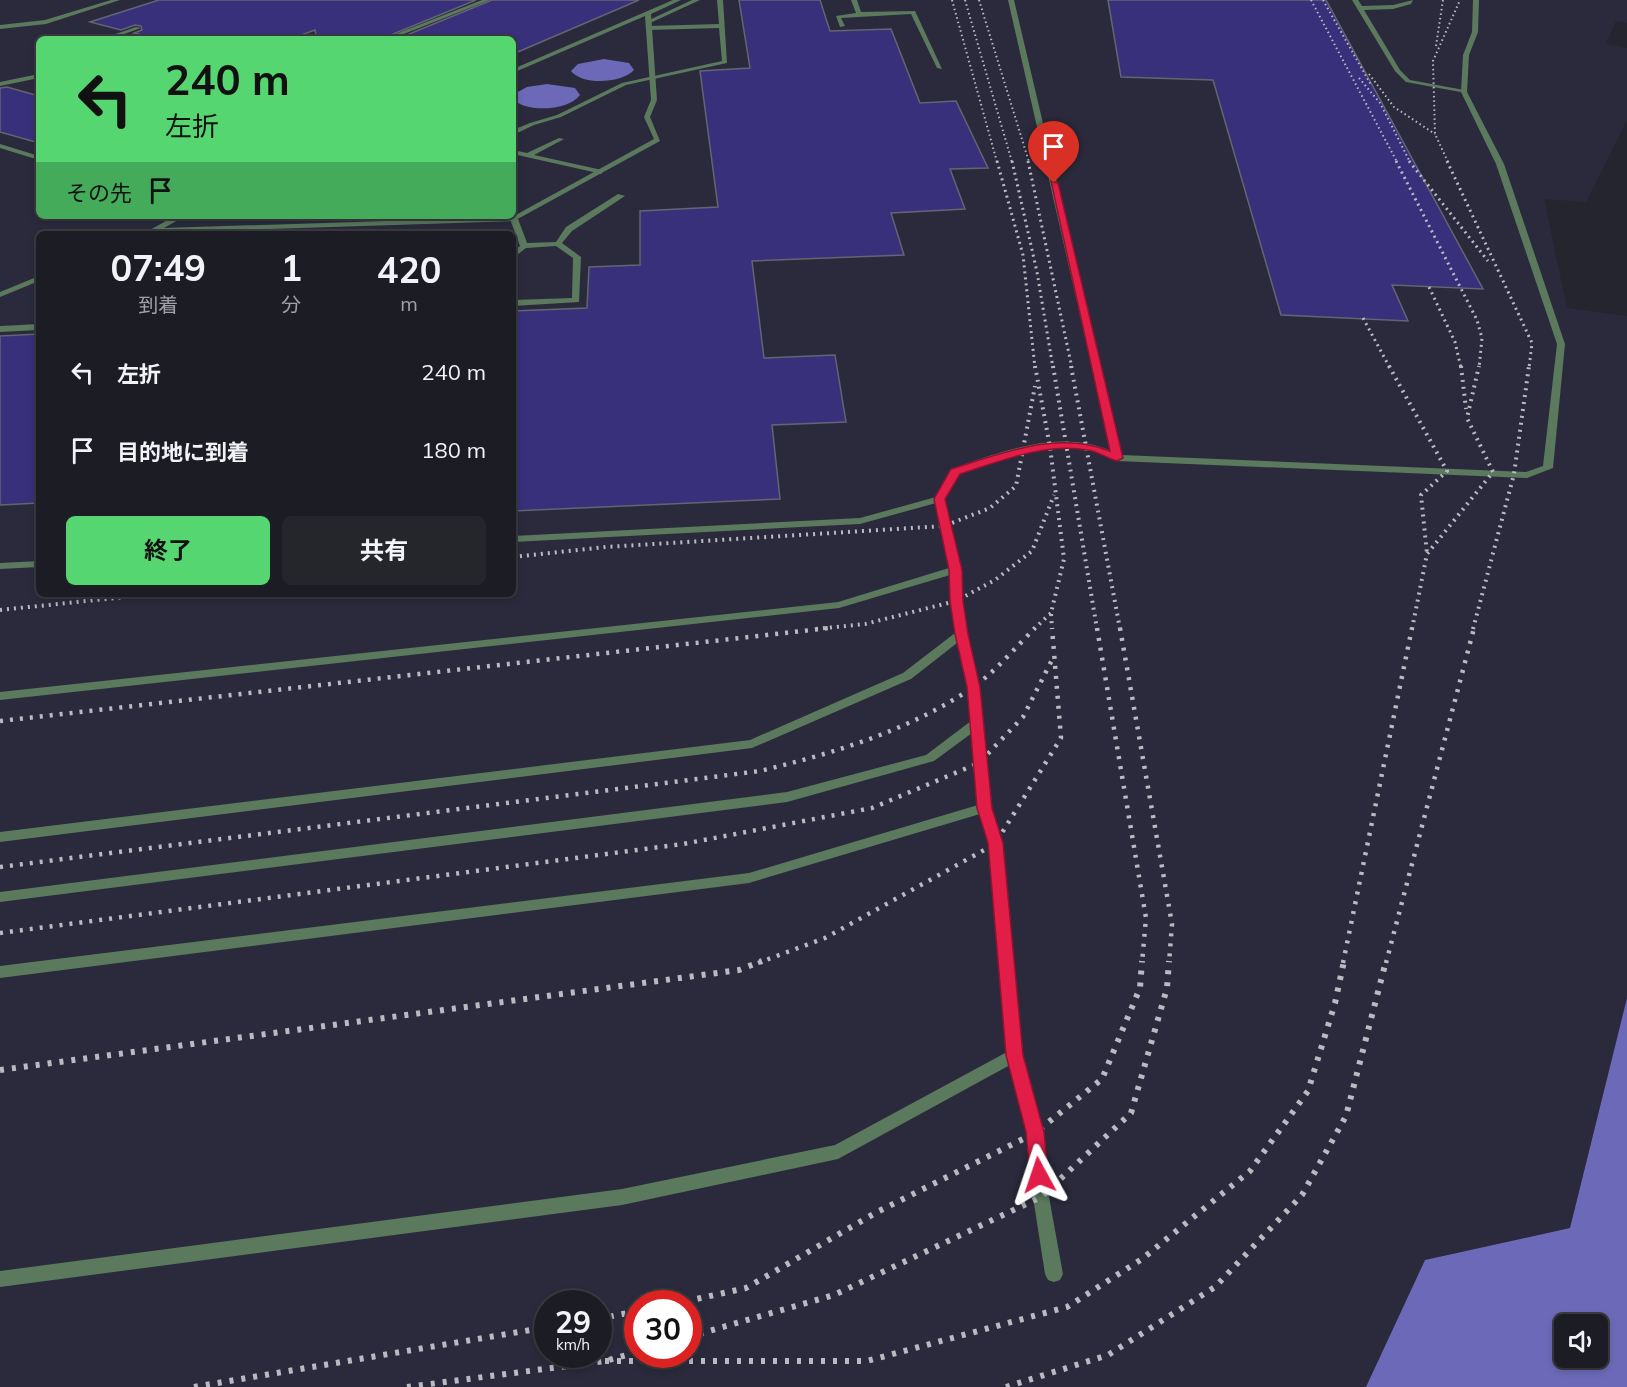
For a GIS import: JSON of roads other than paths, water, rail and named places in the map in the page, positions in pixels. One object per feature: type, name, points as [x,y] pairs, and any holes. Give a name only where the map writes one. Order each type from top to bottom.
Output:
[{"type":"street","points":[[0,27],[46,22],[117,0]]},
{"type":"street","points":[[394,36],[488,0]]},
{"type":"street","points":[[648,21],[678,0]]},
{"type":"street","points":[[516,70],[648,21],[697,0]]},
{"type":"street","points":[[516,132],[559,116],[624,84],[725,62],[720,0]]},
{"type":"street","points":[[854,0],[859,14]]},
{"type":"street","points":[[1011,0],[1117,458]]},
{"type":"street","points":[[1355,0],[1398,71],[1408,81],[1464,92]]},
{"type":"street","points":[[1361,8],[1393,7],[1409,3],[1410,0]]},
{"type":"street","points":[[1054,1274],[1041,1197],[1035,1132],[1015,1055],[995,843],[984,808],[974,687],[961,634],[956,601],[956,570],[940,499],[955,471],[1025,450],[1050,447],[1088,446],[1117,458],[1527,475],[1548,468],[1562,344],[1500,165],[1464,92],[1466,55],[1475,32],[1476,0]]},
{"type":"street","points":[[682,7],[684,27]]},
{"type":"street","points":[[842,26],[838,17],[913,12],[940,68]]},
{"type":"street","points":[[648,21],[684,27],[722,26]]},
{"type":"street","points":[[516,218],[658,140],[647,117],[654,100],[648,21]]},
{"type":"street","points":[[113,36],[138,28]]},
{"type":"street","points":[[26,78],[36,70]]},
{"type":"street","points":[[0,84],[36,76]]},
{"type":"street","points":[[528,155],[561,139]]},
{"type":"street","points":[[0,146],[36,157]]},
{"type":"street","points":[[516,153],[599,172]]},
{"type":"street","points":[[558,244],[569,229],[621,196]]},
{"type":"street","points":[[153,231],[175,219]]},
{"type":"street","points":[[201,231],[514,219],[524,246]]},
{"type":"street","points":[[516,253],[524,246],[558,244],[577,257],[576,300],[516,303]]},
{"type":"street","points":[[0,295],[36,279]]},
{"type":"street","points":[[0,329],[36,327]]},
{"type":"street","points":[[516,539],[860,521],[940,499]]},
{"type":"street","points":[[0,566],[36,564]]},
{"type":"street","points":[[0,696],[839,605],[956,570]]},
{"type":"street","points":[[0,837],[752,744],[907,676],[961,634]]},
{"type":"street","points":[[0,897],[787,797],[930,758],[977,723]]},
{"type":"street","points":[[0,972],[749,879],[984,808]]},
{"type":"street","points":[[0,1279],[622,1197],[838,1152],[1015,1055]]},
{"type":"railway","points":[[952,0],[997,162]]},
{"type":"railway","points":[[965,0],[1012,162]]},
{"type":"railway","points":[[979,0],[1029,162]]},
{"type":"railway","points":[[1311,0],[1397,162]]},
{"type":"railway","points":[[1323,0],[1371,85]]},
{"type":"railway","points":[[1436,46],[1443,0]]},
{"type":"railway","points":[[1435,134],[1433,61],[1460,0]]},
{"type":"railway","points":[[1369,74],[1394,107],[1435,134]]},
{"type":"railway","points":[[1359,78],[1380,103],[1410,162]]},
{"type":"railway","points":[[1435,134],[1448,162]]},
{"type":"railway","points":[[997,161],[1023,255],[1035,368]]},
{"type":"railway","points":[[1012,161],[1037,272],[1053,368]]},
{"type":"railway","points":[[1028,161],[1072,368]]},
{"type":"railway","points":[[1396,161],[1477,320],[1482,338],[1479,368]]},
{"type":"railway","points":[[1409,161],[1488,261]]},
{"type":"railway","points":[[1447,161],[1532,343],[1529,368]]},
{"type":"railway","points":[[1429,287],[1455,342],[1461,368]]},
{"type":"railway","points":[[1363,318],[1390,368]]},
{"type":"railway","points":[[1035,366],[1050,447],[1064,559],[1051,613]]},
{"type":"railway","points":[[1053,366],[1097,629]]},
{"type":"railway","points":[[1071,366],[1120,629]]},
{"type":"railway","points":[[1389,366],[1447,471],[1421,495],[1427,554]]},
{"type":"railway","points":[[1461,366],[1466,409]]},
{"type":"railway","points":[[1427,554],[1493,472],[1467,418],[1479,366]]},
{"type":"railway","points":[[1473,629],[1514,474],[1529,366]]},
{"type":"railway","points":[[516,557],[606,547],[944,526],[990,508],[1016,486],[1035,386]]},
{"type":"railway","points":[[816,629],[865,624],[956,601],[995,580],[1032,551],[1054,495]]},
{"type":"railway","points":[[1412,629],[1427,554]]},
{"type":"railway","points":[[0,610],[125,597]]},
{"type":"railway","points":[[1034,629],[1051,613]]},
{"type":"railway","points":[[1051,613],[1052,629]]},
{"type":"railway","points":[[0,721],[829,628]]},
{"type":"railway","points":[[758,963],[825,938],[995,844],[1061,738],[1052,628]]},
{"type":"railway","points":[[1097,628],[1146,918],[1142,963]]},
{"type":"railway","points":[[1120,628],[1172,924],[1169,963]]},
{"type":"railway","points":[[1343,963],[1412,628]]},
{"type":"railway","points":[[1386,963],[1474,628]]},
{"type":"railway","points":[[0,867],[760,771],[843,748],[922,717],[980,682],[1034,629]]},
{"type":"railway","points":[[0,933],[683,844],[872,808],[979,763],[1023,717],[1054,656]]},
{"type":"railway","points":[[0,1070],[739,970],[762,961]]},
{"type":"railway","points":[[702,1298],[746,1288],[877,1212],[1035,1133],[1102,1079],[1140,988],[1142,961]]},
{"type":"railway","points":[[702,1333],[834,1295],[1041,1197],[1131,1113],[1167,988],[1169,961]]},
{"type":"railway","points":[[612,1361],[867,1361],[1067,1307],[1142,1259],[1250,1171],[1308,1091],[1335,1003],[1344,961]]},
{"type":"railway","points":[[1006,1387],[1108,1355],[1215,1287],[1302,1195],[1346,1116],[1386,961]]},
{"type":"railway","points":[[612,1316],[624,1314]]},
{"type":"railway","points":[[194,1387],[534,1329]]},
{"type":"railway","points":[[612,1359],[624,1356]]},
{"type":"railway","points":[[407,1387],[552,1368]]}]
